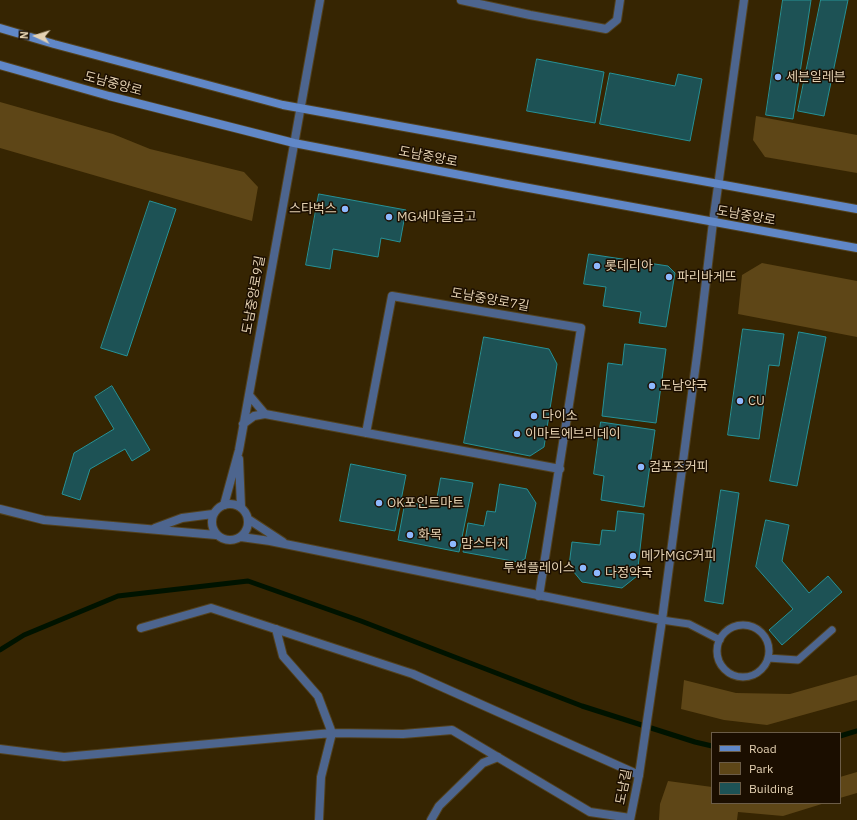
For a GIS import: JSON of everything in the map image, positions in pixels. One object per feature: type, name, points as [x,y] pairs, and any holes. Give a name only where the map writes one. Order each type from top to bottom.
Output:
[{"type":"main road","name":"도남중앙로","points":[[0,28],[54,44],[282,105],[857,209]]},
{"type":"main road","name":"도남중앙로","points":[[0,65],[109,96],[294,144],[857,248]]},
{"type":"street","name":"도남중앙로9길","points":[[239,450],[320,0]]},
{"type":"street","points":[[461,0],[606,29],[617,20],[620,0]]},
{"type":"street","name":"도남길","points":[[630,819],[639,775],[662,620],[713,222],[744,0]]},
{"type":"street","name":"도남중앙로7길","points":[[366,433],[392,296],[581,328],[539,596]]},
{"type":"street","points":[[249,395],[265,414]]},
{"type":"street","points":[[243,424],[254,416],[265,414],[560,469]]},
{"type":"street","points":[[224,505],[239,450]]},
{"type":"street","points":[[239,450],[241,507]]},
{"type":"street","points":[[0,509],[44,520],[216,535],[226,540],[236,540],[241,537],[247,529],[247,514],[241,507],[235,505],[224,505],[216,510],[213,514],[212,525],[216,535]]},
{"type":"street","points":[[152,529],[182,518],[213,514]]},
{"type":"street","points":[[248,519],[288,545]]},
{"type":"street","points":[[241,537],[288,545],[662,620]]},
{"type":"street","points":[[141,628],[211,608],[413,674],[639,775]]},
{"type":"street","points":[[276,629],[283,656],[318,696],[332,733],[321,777],[319,820]]},
{"type":"street","points":[[0,749],[64,758],[332,733],[403,734],[452,730],[590,812],[630,819]]},
{"type":"street","points":[[432,820],[439,806],[483,763],[498,757]]},
{"type":"lane","points":[[662,620],[689,624],[720,640]]},
{"type":"lane","points":[[740,626],[752,627],[762,634],[767,641],[769,649],[768,658],[765,666],[759,672],[747,676],[734,675],[727,671],[721,664],[718,656],[720,640],[725,633],[732,628],[740,626]]},
{"type":"lane","points":[[768,658],[798,660],[832,630]]},
{"type":"green space","points":[[0,102],[113,134],[150,149],[244,172],[258,187],[252,221],[0,148]]},
{"type":"green space","points":[[756,116],[857,135],[857,173],[765,157],[753,140]]},
{"type":"green space","points":[[762,263],[857,281],[857,337],[738,314],[742,275]]},
{"type":"green space","points":[[857,675],[857,700],[767,725],[724,720],[681,709],[684,680],[736,693],[790,694]]},
{"type":"green space","points":[[857,772],[857,793],[841,798],[841,777]]},
{"type":"green space","points":[[668,781],[711,787],[711,804],[822,804],[783,816],[738,812],[737,820],[659,820],[660,804]]},
{"type":"building","points":[[783,0],[811,0],[793,119],[766,115]]},
{"type":"building","points":[[821,0],[848,0],[824,116],[798,111]]},
{"type":"building","points":[[537,59],[604,72],[595,123],[527,111]]},
{"type":"building","points":[[610,73],[675,86],[678,74],[702,79],[690,141],[600,124]]},
{"type":"building","points":[[319,194],[406,210],[400,242],[381,238],[378,257],[333,249],[330,269],[306,265]]},
{"type":"building","points":[[150,201],[176,209],[127,356],[101,348]]},
{"type":"building","points":[[589,254],[668,266],[675,273],[666,327],[639,323],[641,312],[603,306],[606,287],[584,284]]},
{"type":"building","points":[[743,329],[784,334],[779,366],[769,365],[759,439],[728,435]]},
{"type":"building","points":[[799,332],[826,337],[797,486],[770,481]]},
{"type":"building","points":[[484,337],[549,349],[557,364],[544,447],[530,456],[464,443]]},
{"type":"building","points":[[625,344],[666,349],[656,423],[602,416],[608,363],[622,365]]},
{"type":"building","points":[[112,386],[150,450],[132,461],[125,449],[90,469],[80,500],[62,494],[74,453],[114,429],[95,397]]},
{"type":"building","points":[[601,422],[655,430],[644,507],[601,500],[604,476],[594,474]]},
{"type":"building","points":[[351,464],[406,475],[395,531],[340,521]]},
{"type":"building","points":[[441,478],[473,483],[459,552],[398,540],[405,502],[435,507]]},
{"type":"building","points":[[500,484],[527,489],[536,503],[525,559],[518,562],[463,552],[468,523],[484,526],[487,511],[495,512]]},
{"type":"building","points":[[721,490],[739,493],[723,604],[705,601]]},
{"type":"building","points":[[618,511],[644,514],[637,576],[622,588],[582,582],[569,566],[572,542],[600,545],[602,530],[615,531]]},
{"type":"building","points":[[766,520],[789,525],[782,561],[809,593],[828,576],[842,592],[782,645],[769,630],[793,609],[756,567]]},
{"type":"waterway","points":[[0,650],[24,635],[118,596],[248,581],[361,621],[582,706],[711,746]]},
{"type":"waterway","points":[[841,736],[857,731]]},
{"type":"place","name":"세븐일레븐","points":[[778,77]]},
{"type":"place","name":"스타벅스","points":[[345,209]]},
{"type":"place","name":"MG새마을금고","points":[[389,217]]},
{"type":"place","name":"롯데리아","points":[[597,266]]},
{"type":"place","name":"파리바게뜨","points":[[669,277]]},
{"type":"place","name":"도남약국","points":[[652,386]]},
{"type":"place","name":"CU","points":[[740,401]]},
{"type":"place","name":"다이소","points":[[534,416]]},
{"type":"place","name":"이마트에브리데이","points":[[517,434]]},
{"type":"place","name":"컴포즈커피","points":[[641,467]]},
{"type":"place","name":"OK포인트마트","points":[[379,503]]},
{"type":"place","name":"화목","points":[[410,535]]},
{"type":"place","name":"맘스터치","points":[[453,544]]},
{"type":"place","name":"메가MGC커피","points":[[633,556]]},
{"type":"place","name":"투썸플레이스","points":[[583,568]]},
{"type":"place","name":"다정약국","points":[[597,573]]}]
